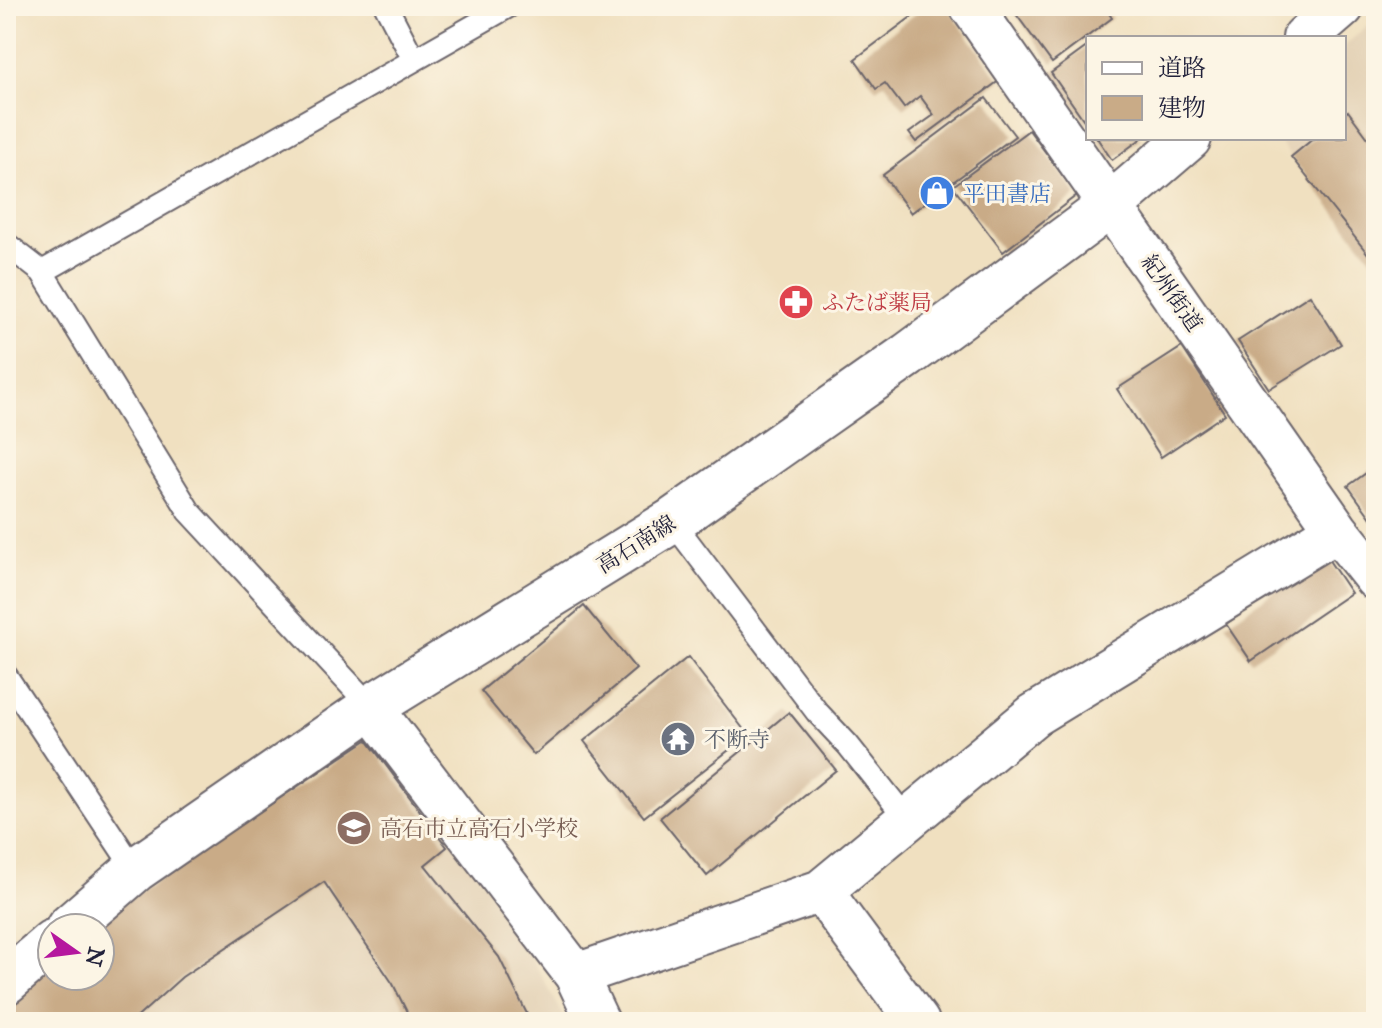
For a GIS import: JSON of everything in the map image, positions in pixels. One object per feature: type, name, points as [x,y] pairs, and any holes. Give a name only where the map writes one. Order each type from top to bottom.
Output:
[{"type":"street","name":"紀州街道","points":[[971,6],[1337,530],[1376,579]]},
{"type":"street","points":[[1307,36],[1342,6]]},
{"type":"street","name":"高石南線","points":[[86,912],[135,870],[371,707],[672,521],[908,355],[1111,205],[1187,140]]},
{"type":"street","points":[[576,975],[821,891],[1034,715],[1337,530]]},
{"type":"street","points":[[371,707],[576,975],[598,1022]]},
{"type":"street","points":[[821,891],[918,1022]]},
{"type":"street","points":[[6,982],[36,956]]},
{"type":"lane","points":[[386,6],[414,60]]},
{"type":"lane","points":[[42,272],[509,6]]},
{"type":"lane","points":[[6,244],[42,272],[189,511],[371,707]]},
{"type":"lane","points":[[672,521],[817,712],[848,745],[906,818]]},
{"type":"lane","points":[[6,676],[135,870]]},
{"type":"shaded area","points":[[1376,19],[1376,264],[1278,140],[1346,140],[1346,44]]},
{"type":"shaded area","name":"高石市立高石小学校","points":[[374,735],[511,920],[567,1022],[40,1022],[79,992],[116,992],[116,956]]},
{"type":"building","points":[[926,6],[946,6],[1000,80],[916,142],[909,133],[934,115],[920,96],[904,108],[885,83],[876,89],[855,59]]},
{"type":"building","points":[[1010,6],[1104,6],[1112,18],[1052,63]]},
{"type":"building","points":[[1086,47],[1086,123],[1051,73]]},
{"type":"building","points":[[986,98],[1015,136],[911,213],[883,175]]},
{"type":"building","points":[[1348,111],[1376,149],[1376,264],[1291,157],[1312,140],[1346,140]]},
{"type":"building","points":[[1029,130],[1077,195],[1003,252],[953,186]]},
{"type":"building","points":[[1098,140],[1139,140],[1112,160]]},
{"type":"building","points":[[1310,295],[1341,344],[1269,389],[1238,341]]},
{"type":"building","points":[[1182,347],[1225,414],[1161,457],[1117,389]]},
{"type":"building","points":[[1376,466],[1376,525],[1348,486]]},
{"type":"building","points":[[1326,556],[1351,593],[1251,661],[1226,624]]},
{"type":"building","points":[[584,606],[636,669],[534,755],[481,691]]},
{"type":"building","points":[[688,657],[748,735],[644,817],[584,741]]},
{"type":"building","points":[[789,712],[836,770],[707,876],[660,818]]},
{"type":"building","name":"高石市立高石小学校","points":[[367,740],[447,847],[425,865],[499,957],[531,1022],[412,1022],[393,984],[324,882],[182,977],[132,1022],[6,1022],[6,998],[36,973],[36,992],[116,992],[116,912],[110,912]]},
{"type":"place","name":"平田書店","points":[[937,193]]},
{"type":"place","name":"ふたば薬局","points":[[796,302]]},
{"type":"place","name":"不断寺","points":[[678,739]]},
{"type":"place","name":"高石市立高石小学校","points":[[354,828]]}]
